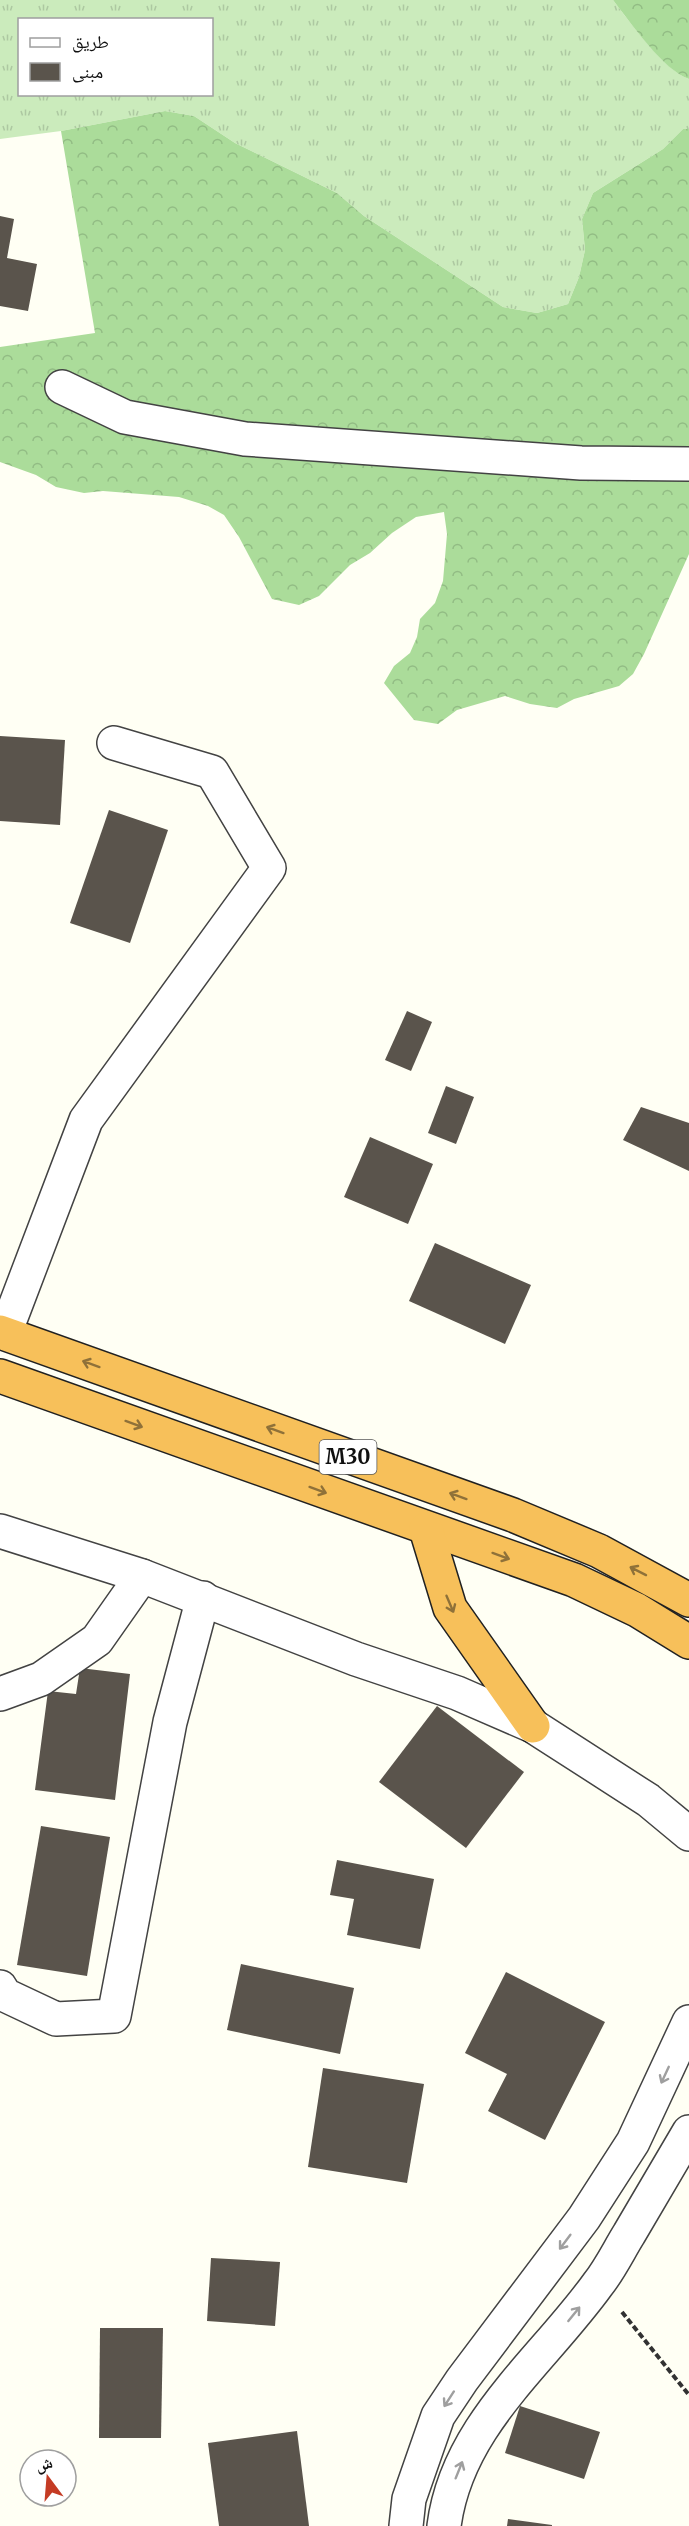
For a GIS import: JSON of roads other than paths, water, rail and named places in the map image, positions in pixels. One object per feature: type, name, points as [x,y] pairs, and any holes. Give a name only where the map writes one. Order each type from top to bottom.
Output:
[{"type":"highway","name":"M30","points":[[2,1332],[513,1515],[599,1551],[689,1599]]},
{"type":"highway","name":"M30","points":[[0,1376],[574,1580],[637,1610],[689,1642]]},
{"type":"highway","points":[[426,1529],[450,1608],[532,1726]]},
{"type":"street","points":[[62,387],[125,417],[245,439],[581,463],[689,464]]},
{"type":"street","points":[[2,1332],[86,1120],[269,868],[212,772],[114,743]]},
{"type":"street","points":[[0,1531],[142,1576],[356,1659],[457,1694],[532,1726],[648,1800],[689,1834]]},
{"type":"street","points":[[0,1694],[41,1679],[97,1640],[142,1576]]},
{"type":"street","points":[[0,1987],[5,1995],[56,2019],[114,2016],[170,1722],[202,1598]]},
{"type":"street","points":[[406,2526],[409,2499],[438,2416],[462,2380],[584,2218],[633,2142],[689,2022]]},
{"type":"street","points":[[444,2526],[452,2490],[475,2436],[494,2409],[599,2283],[689,2132]]}]
